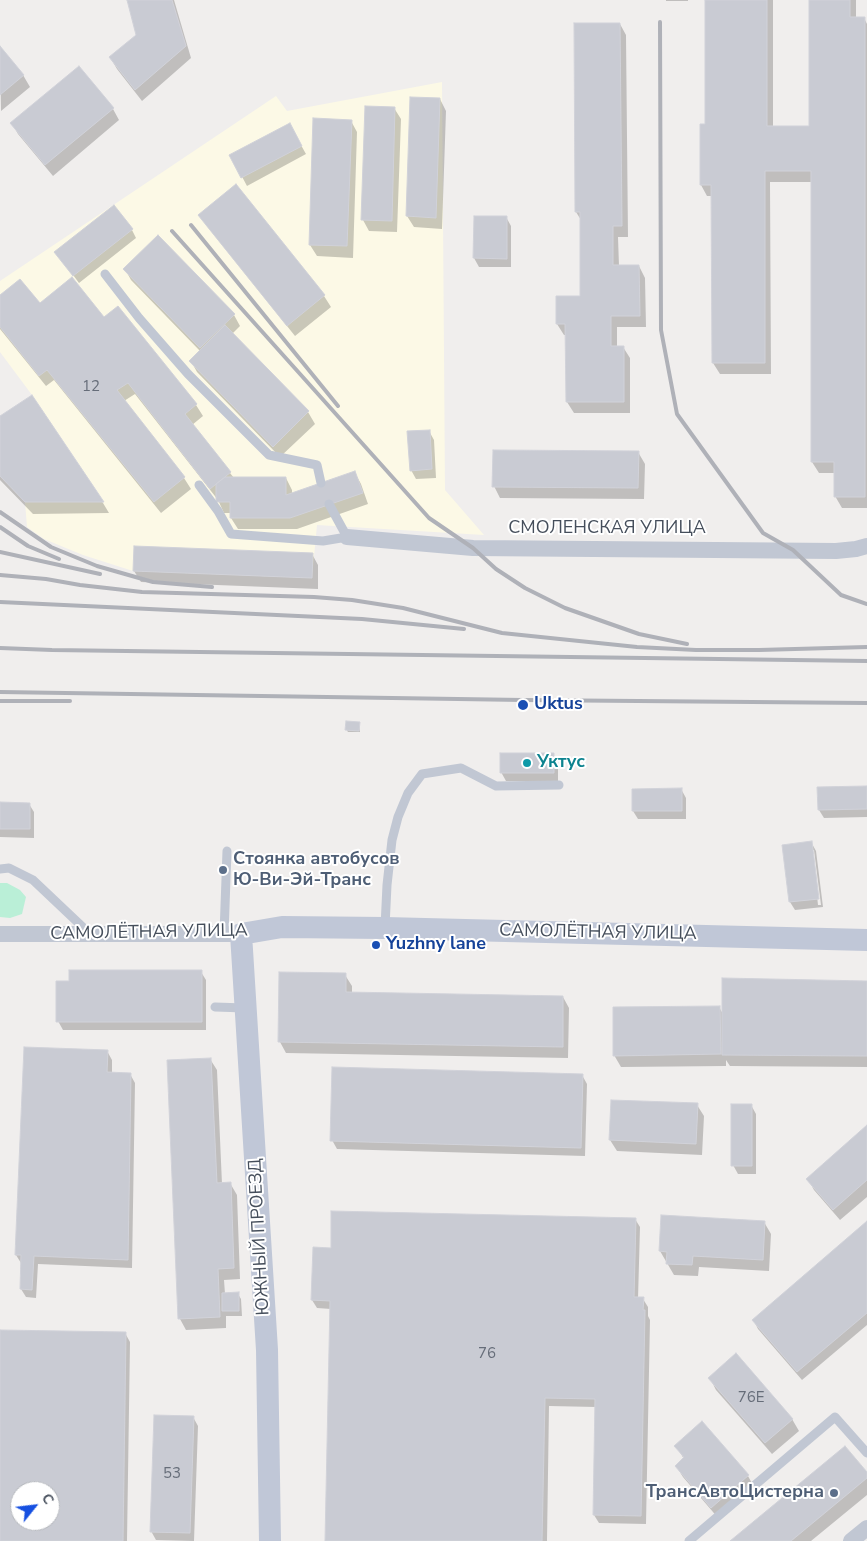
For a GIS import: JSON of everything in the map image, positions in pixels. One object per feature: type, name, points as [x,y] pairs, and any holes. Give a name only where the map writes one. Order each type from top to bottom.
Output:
[{"type":"main road","name":"САМОЛЁТНАЯ УЛИЦА","points":[[232,934],[282,927],[867,940]]},
{"type":"main road","name":"ЮЖНЫЙ ПРОЕЗД","points":[[232,934],[246,1008],[267,1350],[270,1541]]},
{"type":"street","name":"СМОЛЕНСКАЯ УЛИЦА","points":[[347,537],[473,548],[836,551],[867,546]]},
{"type":"street","name":"САМОЛЁТНАЯ УЛИЦА","points":[[0,934],[232,934]]},
{"type":"street","points":[[851,1541],[867,1528]]},
{"type":"lane","points":[[105,274],[139,318],[188,374],[269,455],[317,465],[321,483]]},
{"type":"lane","points":[[200,485],[231,534],[323,541],[347,537],[328,504]]},
{"type":"lane","points":[[385,928],[392,840],[398,816],[408,793],[422,774],[461,768],[496,786],[559,785]]},
{"type":"lane","points":[[227,851],[232,934]]},
{"type":"lane","points":[[0,869],[9,868],[33,880],[90,933]]},
{"type":"lane","points":[[215,1007],[246,1008]]},
{"type":"lane","points":[[689,1541],[835,1417],[867,1453]]},
{"type":"shaded area","points":[[442,82],[445,490],[484,535],[317,525],[312,578],[133,571],[83,555],[44,539],[27,527],[25,502],[104,502],[32,395],[0,352],[0,281],[276,96],[287,111]]},
{"type":"green space","points":[[0,883],[7,883],[20,890],[26,897],[22,914],[10,918],[0,917]]},
{"type":"building","points":[[127,0],[172,0],[186,46],[135,90],[109,57],[136,35]]},
{"type":"building","points":[[705,0],[767,0],[767,126],[809,126],[809,0],[850,0],[850,17],[865,17],[865,497],[834,497],[834,462],[811,462],[811,171],[765,171],[765,363],[712,363],[711,185],[700,185],[700,124],[705,124]]},
{"type":"building","points":[[574,23],[620,23],[622,226],[613,226],[613,265],[639,265],[640,316],[611,316],[611,346],[624,346],[624,402],[566,402],[565,324],[556,324],[556,296],[580,296],[580,212],[575,212]]},
{"type":"building","points":[[0,46],[24,75],[0,95]]},
{"type":"building","points":[[79,66],[114,108],[45,165],[10,123]]},
{"type":"building","points":[[410,97],[440,98],[436,218],[406,216]]},
{"type":"building","points":[[365,106],[395,107],[392,221],[361,220]]},
{"type":"building","points":[[313,118],[352,120],[347,246],[309,245]]},
{"type":"building","points":[[290,123],[302,146],[241,178],[229,155]]},
{"type":"building","points":[[236,184],[325,295],[287,326],[198,215]]},
{"type":"building","points":[[114,205],[133,229],[73,276],[54,252]]},
{"type":"building","points":[[474,216],[507,216],[507,259],[473,258]]},
{"type":"building","points":[[158,235],[235,314],[200,348],[123,269]]},
{"type":"building","points":[[72,277],[104,317],[118,306],[197,404],[185,414],[231,472],[210,489],[128,383],[117,390],[185,477],[154,502],[47,370],[39,376],[0,327],[0,295],[20,279],[40,303]]},
{"type":"building","points":[[225,325],[309,411],[273,447],[189,361]]},
{"type":"building","points":[[32,395],[104,502],[25,502],[0,476],[0,416]]},
{"type":"building","points":[[430,430],[432,469],[410,471],[407,431]]},
{"type":"building","points":[[493,450],[639,451],[638,488],[492,487]]},
{"type":"building","points":[[355,471],[363,493],[290,518],[230,518],[230,502],[216,502],[216,484],[225,477],[286,477],[286,495]]},
{"type":"building","points":[[134,546],[313,553],[312,578],[133,571]]},
{"type":"building","points":[[346,721],[360,722],[359,731],[345,730]]},
{"type":"building","name":"Уктус","points":[[500,753],[554,753],[554,773],[500,773]]},
{"type":"building","points":[[867,786],[867,809],[818,810],[817,787]]},
{"type":"building","points":[[682,788],[682,811],[632,811],[632,789]]},
{"type":"building","points":[[0,802],[30,803],[30,829],[0,829]]},
{"type":"building","points":[[812,841],[819,899],[789,902],[782,845]]},
{"type":"building","points":[[69,970],[202,970],[202,1022],[56,1022],[56,981],[69,981]]},
{"type":"building","points":[[279,972],[346,973],[346,992],[563,996],[563,1047],[278,1042]]},
{"type":"building","points":[[722,978],[867,981],[867,1056],[722,1055]]},
{"type":"building","points":[[720,1006],[721,1054],[613,1056],[613,1007]]},
{"type":"building","points":[[24,1047],[108,1050],[107,1072],[131,1073],[128,1260],[34,1256],[32,1290],[20,1289],[21,1255],[15,1255]]},
{"type":"building","points":[[211,1058],[217,1183],[231,1182],[234,1268],[218,1269],[220,1317],[178,1319],[167,1060]]},
{"type":"building","points":[[332,1067],[583,1074],[581,1148],[330,1141]]},
{"type":"building","points":[[611,1100],[698,1103],[696,1144],[609,1140]]},
{"type":"building","points":[[731,1104],[752,1104],[752,1166],[731,1166]]},
{"type":"building","points":[[867,1125],[867,1180],[833,1210],[806,1179]]},
{"type":"building","points":[[331,1211],[636,1218],[634,1297],[644,1297],[643,1310],[645,1310],[641,1516],[593,1515],[595,1399],[545,1398],[542,1541],[325,1541],[330,1301],[311,1300],[313,1247],[331,1248]]},
{"type":"building","points":[[661,1215],[765,1221],[763,1260],[693,1256],[692,1265],[666,1264],[667,1252],[659,1251]]},
{"type":"building","points":[[867,1221],[867,1313],[797,1372],[752,1320]]},
{"type":"building","points":[[239,1292],[239,1311],[222,1311],[222,1293]]},
{"type":"building","points":[[0,1330],[126,1332],[123,1541],[0,1541]]},
{"type":"building","points":[[736,1353],[793,1419],[765,1443],[708,1378]]},
{"type":"building","points":[[154,1415],[194,1416],[190,1533],[150,1532]]},
{"type":"building","points":[[702,1421],[749,1475],[711,1508],[675,1466],[684,1457],[674,1446]]},
{"type":"building","points":[[845,1446],[867,1472],[867,1478],[791,1541],[730,1541]]},
{"type":"railway","points":[[660,22],[661,330],[677,414],[763,533],[793,550],[841,595],[867,604]]},
{"type":"railway","points":[[191,225],[338,406]]},
{"type":"railway","points":[[172,231],[429,518],[473,548],[496,569],[525,588],[565,608],[639,634],[687,644]]},
{"type":"railway","points":[[0,512],[51,547],[97,566],[153,582],[212,587]]},
{"type":"railway","points":[[0,527],[28,546],[59,559]]},
{"type":"railway","points":[[0,552],[100,574]]},
{"type":"railway","points":[[0,575],[142,592],[314,597],[352,600],[403,608],[502,633],[637,647],[696,650],[867,647]]},
{"type":"railway","points":[[0,602],[362,619],[464,629]]},
{"type":"railway","points":[[0,648],[867,661]]},
{"type":"railway","points":[[0,692],[867,703]]},
{"type":"railway","points":[[0,701],[70,701]]},
{"type":"place","name":"Uktus","points":[[523,705]]},
{"type":"place","name":"Уктус","points":[[527,763]]},
{"type":"place","name":"Стоянка автобусов Ю-Ви-Эй-Транс","points":[[223,870]]},
{"type":"place","name":"Yuzhny lane","points":[[376,945]]},
{"type":"place","name":"ТрансАвтоЦистерна","points":[[834,1493]]}]
